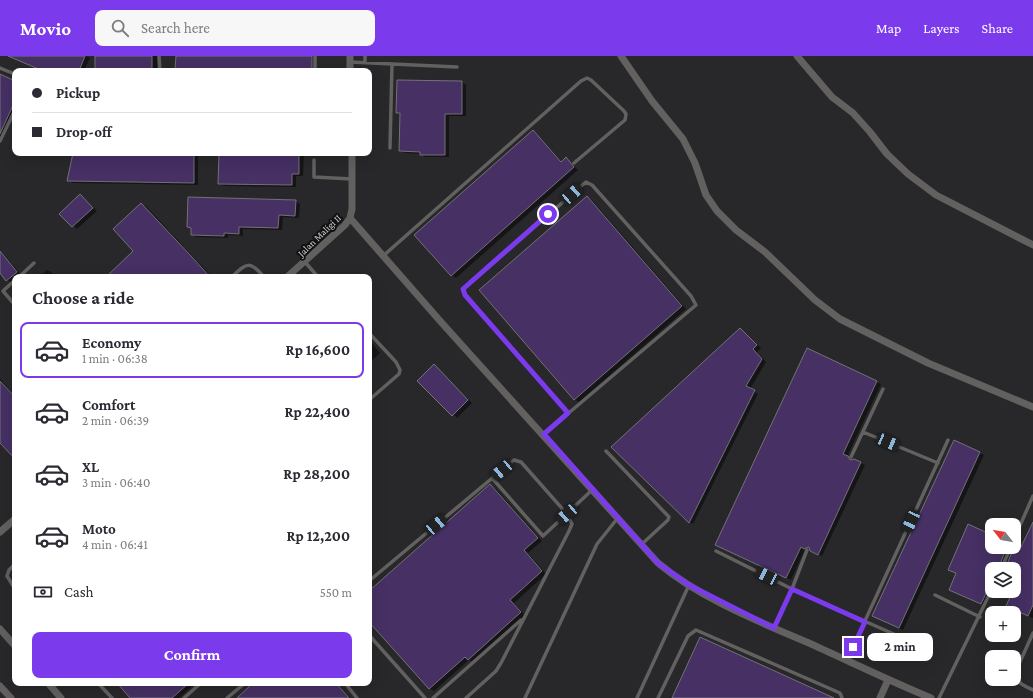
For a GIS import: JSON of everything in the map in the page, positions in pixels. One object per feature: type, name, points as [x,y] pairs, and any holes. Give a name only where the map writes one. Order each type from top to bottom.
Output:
[{"type":"street","points":[[621,56],[652,101],[683,139],[695,163],[706,195],[717,211],[736,230],[765,252],[815,300],[840,319],[893,346],[997,393],[1033,407]]},
{"type":"street","points":[[797,56],[832,97],[853,113],[887,154],[908,174],[943,199],[971,215],[996,224],[1033,245]]},
{"type":"street","name":"Jalan Maligi II","points":[[291,274],[345,225],[350,218],[352,209],[352,156]]},
{"type":"street","points":[[350,218],[382,256],[544,434],[617,519],[642,544],[658,563],[689,585],[774,628],[931,698]]},
{"type":"street","points":[[0,532],[12,522]]},
{"type":"street","points":[[0,630],[12,643]]},
{"type":"street","points":[[880,698],[888,680]]},
{"type":"street","points":[[0,686],[11,698]]},
{"type":"street","points":[[51,686],[61,698]]},
{"type":"lane","points":[[159,56],[160,68]]},
{"type":"lane","points":[[315,56],[315,68]]},
{"type":"lane","points":[[365,56],[365,63]]},
{"type":"lane","points":[[350,59],[365,63],[457,67]]},
{"type":"lane","points":[[390,148],[392,64]]},
{"type":"lane","points":[[0,68],[12,73]]},
{"type":"lane","points":[[382,256],[581,81],[587,78],[624,111],[626,117],[625,120],[574,163]]},
{"type":"lane","points":[[0,141],[12,116]]},
{"type":"lane","points":[[314,160],[314,177],[352,179]]},
{"type":"lane","points":[[544,434],[696,306],[691,296],[592,185],[586,182],[463,289],[465,295],[568,413]]},
{"type":"lane","points":[[305,262],[315,274]]},
{"type":"lane","points":[[22,274],[34,263]]},
{"type":"lane","points":[[235,274],[244,265],[249,264],[261,274]]},
{"type":"lane","points":[[12,283],[3,291],[12,302]]},
{"type":"lane","points":[[372,336],[396,362],[400,370],[398,374],[372,397]]},
{"type":"lane","points":[[851,457],[883,389]]},
{"type":"lane","points":[[863,432],[938,464]]},
{"type":"lane","points":[[847,660],[948,440]]},
{"type":"lane","points":[[606,450],[669,517],[668,520],[642,544]]},
{"type":"lane","points":[[372,578],[514,460],[519,461],[567,514],[572,524],[569,531],[507,653],[496,671],[466,698]]},
{"type":"lane","points":[[492,478],[543,536],[592,490]]},
{"type":"lane","points":[[1021,523],[1033,496]]},
{"type":"lane","points":[[525,698],[597,544],[617,519]]},
{"type":"lane","points":[[774,628],[792,589],[807,550]]},
{"type":"lane","points":[[716,551],[792,589],[896,635]]},
{"type":"lane","points":[[12,567],[7,576],[12,584]]},
{"type":"lane","points":[[637,698],[689,585]]},
{"type":"lane","points":[[935,595],[980,617]]},
{"type":"lane","points":[[939,698],[988,598]]},
{"type":"lane","points":[[433,698],[523,619]]},
{"type":"lane","points":[[658,698],[688,636],[696,630],[840,692],[842,698]]},
{"type":"lane","points":[[1033,633],[1015,672],[1016,677],[1021,684],[1033,690]]},
{"type":"lane","points":[[372,638],[425,698]]},
{"type":"lane","points":[[101,686],[112,698]]},
{"type":"lane","points":[[184,698],[198,686]]},
{"type":"lane","points":[[228,698],[242,686]]},
{"type":"lane","points":[[347,686],[357,698]]},
{"type":"building","points":[[8,56],[85,56],[80,68],[36,68]]},
{"type":"building","points":[[95,56],[152,56],[152,68],[95,68]]},
{"type":"building","points":[[176,56],[312,56],[312,68],[175,68]]},
{"type":"building","points":[[0,74],[12,80],[12,108],[0,134]]},
{"type":"building","points":[[397,80],[462,81],[462,114],[445,114],[445,155],[420,155],[420,152],[399,151],[400,113],[396,113]]},
{"type":"building","points":[[533,130],[561,162],[566,157],[574,167],[451,276],[414,235]]},
{"type":"building","points":[[72,156],[194,156],[194,183],[67,181]]},
{"type":"building","points":[[219,156],[299,156],[299,174],[292,174],[292,185],[218,184]]},
{"type":"building","points":[[80,194],[93,208],[72,227],[59,214]]},
{"type":"building","points":[[587,196],[682,306],[574,400],[479,290]]},
{"type":"building","points":[[188,197],[296,200],[295,216],[279,215],[278,228],[239,227],[239,234],[224,233],[224,236],[191,235],[191,228],[187,227]]},
{"type":"building","points":[[141,203],[207,274],[109,274],[133,251],[113,229]]},
{"type":"building","points":[[0,251],[17,272],[12,274],[12,276],[6,281],[0,273]]},
{"type":"building","points":[[740,328],[757,345],[753,349],[762,359],[746,386],[755,390],[689,523],[611,447]]},
{"type":"building","points":[[807,348],[877,381],[843,454],[848,456],[850,460],[854,459],[861,462],[818,555],[810,551],[809,547],[804,549],[801,547],[786,578],[715,545]]},
{"type":"building","points":[[434,364],[468,400],[452,416],[417,381]]},
{"type":"building","points":[[0,381],[12,394],[12,456],[0,443]]},
{"type":"building","points":[[954,440],[980,452],[899,628],[872,616]]},
{"type":"building","points":[[490,484],[538,538],[524,550],[542,571],[510,600],[521,612],[468,660],[465,657],[429,689],[372,625],[372,588]]},
{"type":"building","points":[[1033,522],[1033,605],[1028,616],[1021,613],[1021,606],[1006,606],[1010,598],[1021,598],[1021,562],[1008,562],[1011,554],[1021,554],[1021,547]]},
{"type":"building","points":[[968,524],[985,532],[985,554],[1004,554],[1001,562],[985,562],[985,596],[981,604],[949,590],[956,573],[948,570]]},
{"type":"building","points":[[700,637],[834,698],[672,698]]},
{"type":"building","points":[[120,686],[186,686],[172,698],[130,698]]},
{"type":"building","points":[[250,686],[339,686],[349,698],[237,698]]},
{"type":"route","points":[[548,214],[463,289],[463,293],[568,413],[544,434],[617,519],[642,544],[658,563],[671,574],[709,596],[774,628],[792,589],[865,622],[853,647]]}]
